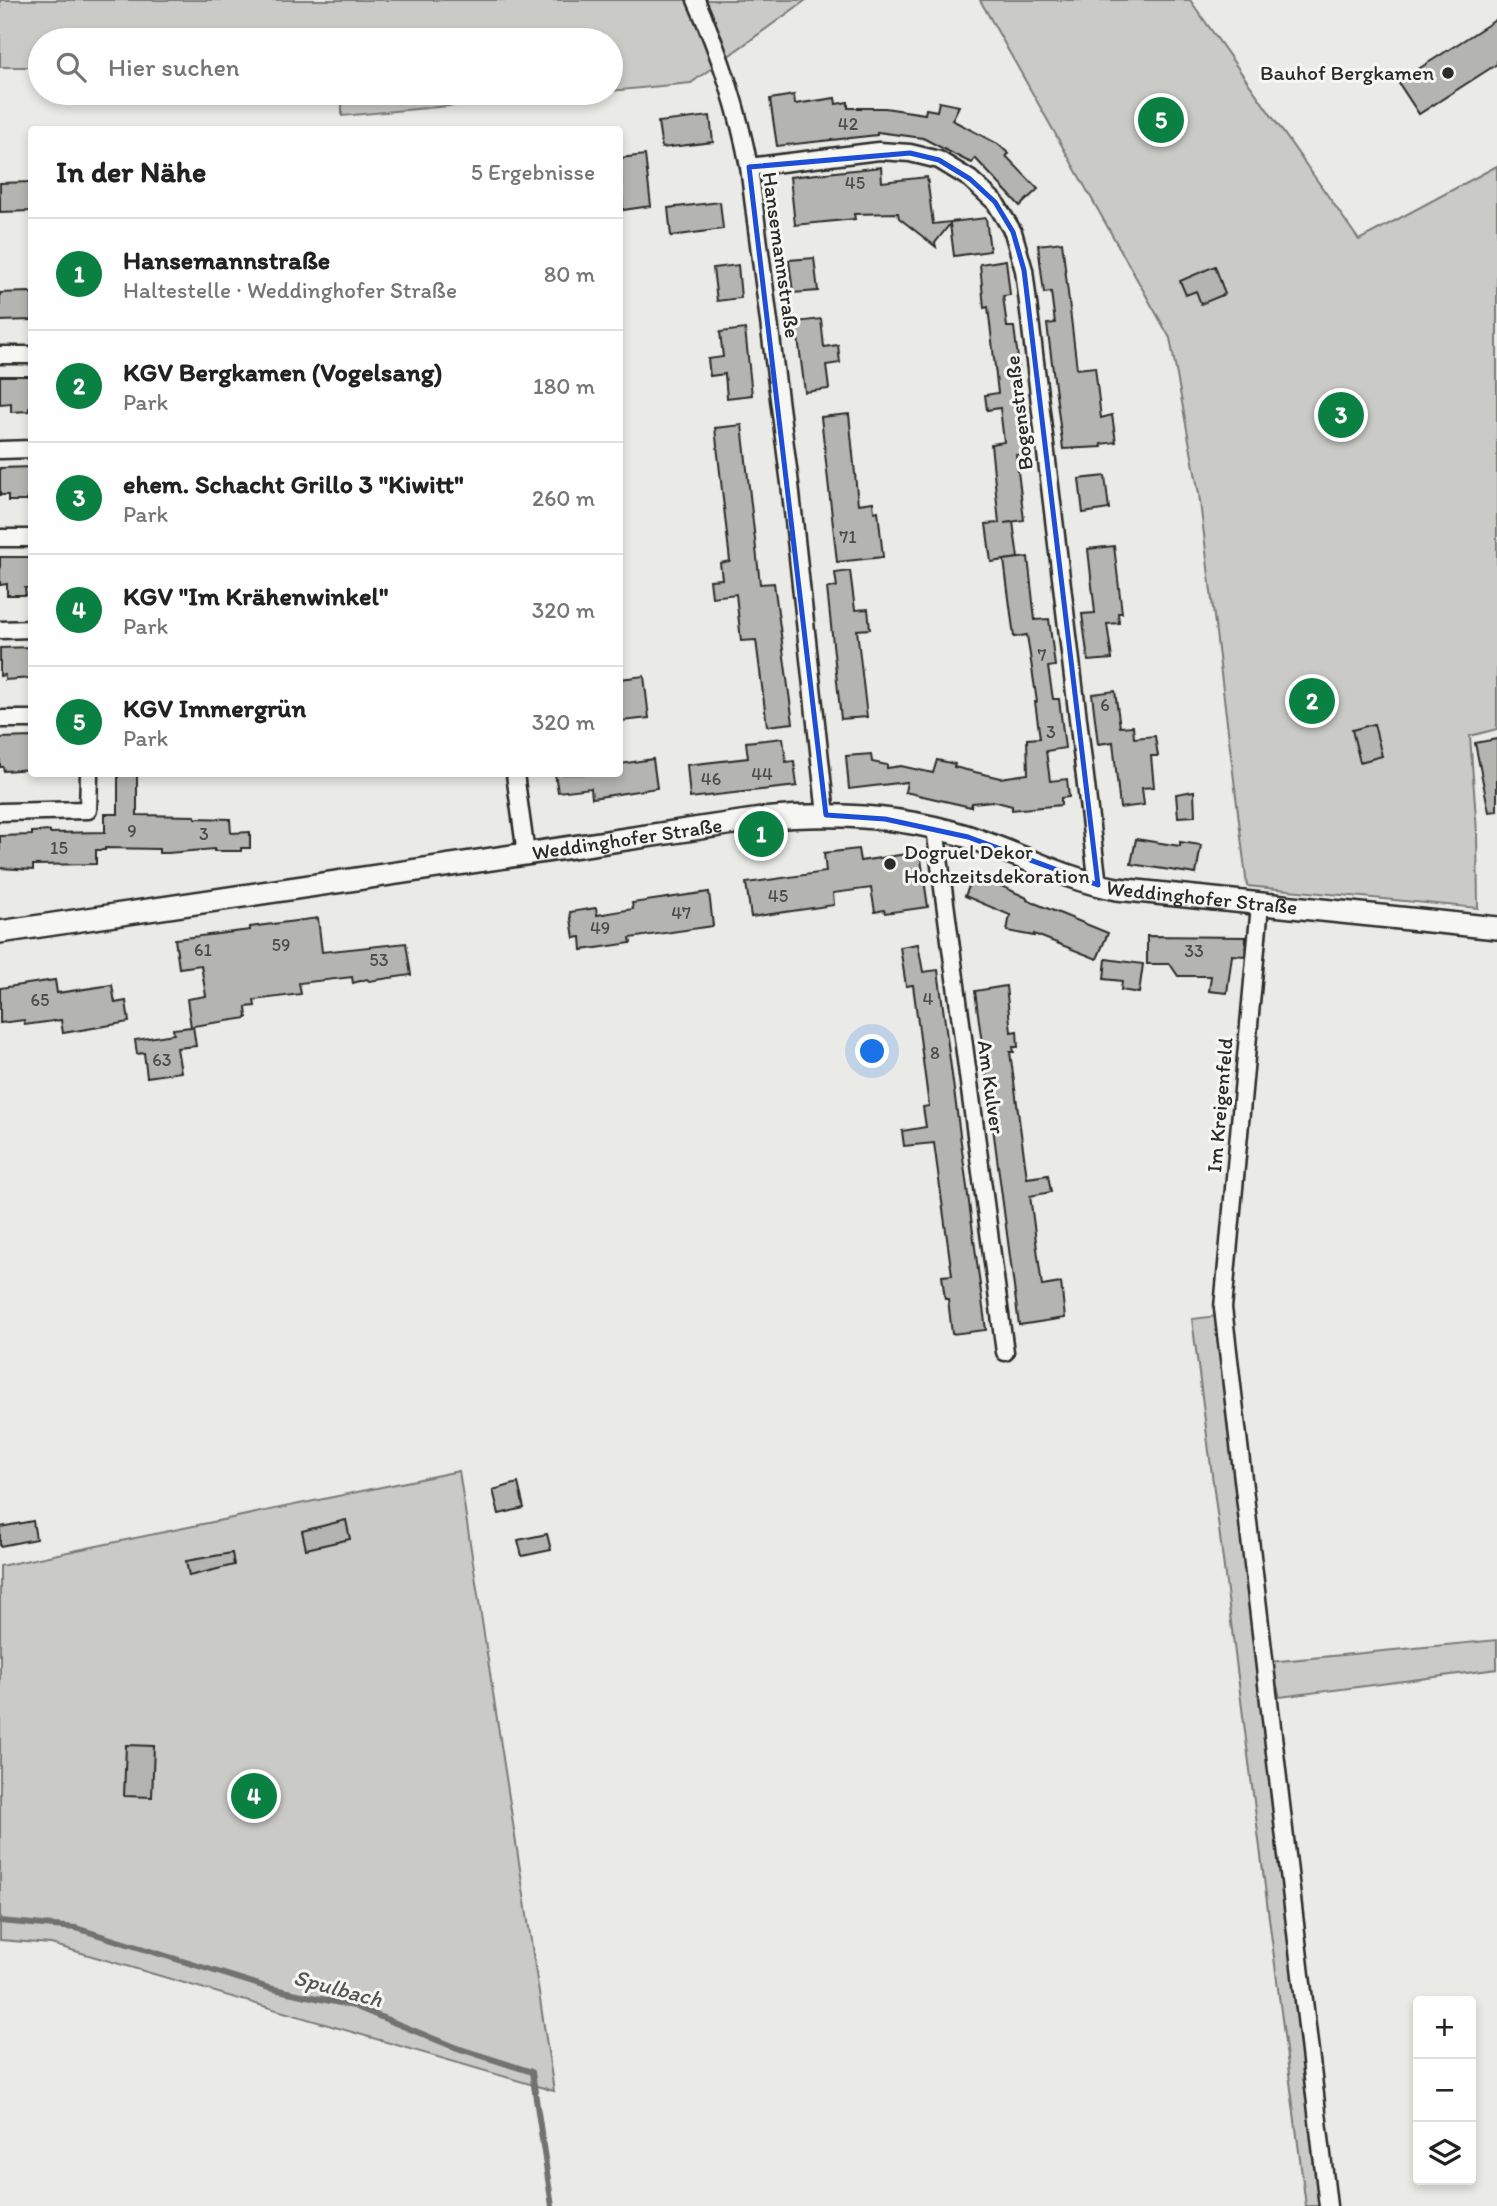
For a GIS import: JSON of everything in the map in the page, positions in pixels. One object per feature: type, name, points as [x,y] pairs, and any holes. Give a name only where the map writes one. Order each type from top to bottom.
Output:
[{"type":"street","name":"Hansemannstraße","points":[[696,0],[714,41],[738,115],[748,167],[790,484],[826,815]]},
{"type":"street","name":"Bogenstraße","points":[[748,167],[879,151],[910,153],[939,160],[970,179],[995,202],[1013,232],[1024,270],[1098,885]]},
{"type":"street","points":[[0,355],[28,355]]},
{"type":"street","points":[[0,450],[28,449]]},
{"type":"street","points":[[0,538],[28,538]]},
{"type":"street","points":[[0,630],[28,629]]},
{"type":"street","points":[[0,719],[28,719]]},
{"type":"street","points":[[0,812],[88,810],[89,777]]},
{"type":"street","points":[[515,777],[526,854]]},
{"type":"street","name":"Weddinghofer Straße","points":[[0,932],[761,820],[826,815],[885,819],[935,828],[968,837],[1062,874],[1098,885],[1138,892],[1497,928]]},
{"type":"street","name":"Am Kulver","points":[[935,828],[1005,1352]]},
{"type":"street","name":"Im Kreigenfeld","points":[[1260,905],[1223,1308],[1328,2206]]},
{"type":"highlighted area","points":[[910,153],[939,160],[970,179],[995,202],[1013,232],[1024,270],[1098,885],[968,837],[885,819],[826,815],[749,167]]},
{"type":"shaded area","points":[[0,0],[806,0],[691,83],[623,90],[623,28],[28,28],[28,67],[0,67]]},
{"type":"shaded area","points":[[980,0],[1190,0],[1359,240],[1497,166],[1497,729],[1470,736],[1477,832],[1478,908],[1247,886],[1199,494],[1170,338]]},
{"type":"shaded area","points":[[342,105],[460,105],[342,116]]},
{"type":"shaded area","points":[[1217,1316],[1322,2206],[1306,2206],[1192,1319]]},
{"type":"shaded area","points":[[459,1471],[554,2091],[51,1944],[0,1940],[0,1566]]},
{"type":"shaded area","points":[[1497,1640],[1497,1669],[1280,1697],[1270,1662]]},
{"type":"building","name":"Bauhof Bergkamen","points":[[1497,19],[1497,64],[1419,114],[1398,82]]},
{"type":"building","points":[[794,95],[795,104],[835,98],[836,104],[848,102],[848,108],[885,108],[925,114],[926,109],[937,111],[939,102],[959,106],[952,120],[998,144],[1038,189],[1020,206],[975,158],[972,163],[923,138],[877,132],[877,135],[777,146],[770,99]]},
{"type":"building","points":[[710,116],[713,142],[662,148],[658,122]]},
{"type":"building","points":[[645,155],[651,206],[623,210],[623,158]]},
{"type":"building","points":[[881,167],[882,182],[927,177],[933,224],[986,218],[990,251],[954,256],[950,224],[935,243],[936,247],[899,218],[898,213],[854,214],[855,219],[795,225],[790,177]]},
{"type":"building","points":[[28,182],[28,211],[0,212],[0,183]]},
{"type":"building","points":[[720,202],[723,229],[671,236],[668,208]]},
{"type":"building","points":[[1062,242],[1077,369],[1095,367],[1101,418],[1112,415],[1116,442],[1101,444],[1102,447],[1063,449],[1047,324],[1055,323],[1051,292],[1044,293],[1038,245]]},
{"type":"building","points":[[814,258],[818,291],[793,293],[789,260]]},
{"type":"building","points":[[1006,260],[1010,295],[1003,296],[1007,327],[1014,327],[1020,375],[1013,376],[1017,406],[1024,406],[1029,453],[1016,455],[1024,520],[1004,523],[1013,522],[1018,558],[991,562],[986,524],[999,523],[991,444],[1004,442],[1000,408],[987,410],[985,395],[998,393],[988,307],[984,308],[980,264]]},
{"type":"building","points":[[738,265],[741,298],[717,301],[713,268]]},
{"type":"building","points":[[1215,266],[1225,294],[1201,304],[1196,291],[1186,295],[1180,281]]},
{"type":"building","points":[[28,292],[28,320],[0,321],[0,293]]},
{"type":"building","points":[[821,319],[824,347],[838,345],[840,363],[826,365],[829,389],[805,392],[796,322]]},
{"type":"building","points":[[745,329],[752,395],[727,398],[725,374],[710,376],[708,359],[723,357],[720,332]]},
{"type":"building","points":[[0,376],[28,376],[28,411],[11,412],[11,403],[0,404]]},
{"type":"building","points":[[849,414],[858,504],[873,502],[874,512],[878,511],[883,557],[837,562],[821,417]]},
{"type":"building","points":[[742,425],[760,584],[774,583],[793,723],[767,726],[756,640],[741,641],[736,594],[712,597],[710,580],[722,579],[720,563],[730,561],[715,428]]},
{"type":"building","points":[[28,467],[27,501],[8,501],[8,495],[0,495],[0,468]]},
{"type":"building","points":[[1105,476],[1109,509],[1083,513],[1079,479]]},
{"type":"building","points":[[1114,546],[1122,613],[1118,613],[1119,623],[1107,624],[1112,659],[1088,661],[1082,614],[1095,613],[1088,549]]},
{"type":"building","points":[[0,557],[28,557],[26,595],[7,595],[7,584],[0,585]]},
{"type":"building","points":[[1028,557],[1035,620],[1049,619],[1055,666],[1048,667],[1053,699],[1059,699],[1065,748],[1046,751],[1050,781],[1067,779],[1069,797],[1061,798],[1061,805],[1012,810],[1012,806],[993,801],[972,803],[971,807],[905,792],[907,782],[849,789],[846,756],[871,754],[872,762],[887,765],[887,768],[901,766],[933,773],[937,760],[1000,778],[1028,774],[1027,739],[1040,738],[1037,702],[1027,635],[1014,637],[1004,560]]},
{"type":"building","points":[[850,571],[855,610],[868,609],[870,629],[857,630],[867,717],[841,719],[827,588],[837,587],[835,573]]},
{"type":"building","points":[[28,647],[28,678],[5,680],[5,675],[0,676],[0,648]]},
{"type":"building","points":[[644,676],[649,718],[623,721],[623,679]]},
{"type":"building","points":[[1115,691],[1120,727],[1133,726],[1134,738],[1155,736],[1158,756],[1151,756],[1154,787],[1142,788],[1144,805],[1120,808],[1113,742],[1098,744],[1092,694]]},
{"type":"building","points":[[1374,724],[1382,756],[1360,762],[1352,730]]},
{"type":"building","points":[[28,737],[28,769],[4,771],[3,767],[0,767],[0,738]]},
{"type":"building","points":[[783,738],[786,762],[794,761],[797,786],[690,798],[687,765],[748,758],[746,742]]},
{"type":"building","points":[[1497,739],[1497,811],[1489,812],[1475,743]]},
{"type":"building","points":[[653,759],[657,788],[592,798],[591,788],[558,792],[556,777],[623,777],[623,764]]},
{"type":"building","points":[[118,777],[137,777],[137,815],[230,819],[231,833],[250,832],[250,848],[241,848],[241,851],[214,849],[159,853],[159,849],[105,848],[96,850],[96,864],[33,865],[33,870],[0,868],[0,836],[32,835],[32,832],[50,831],[105,832],[105,814],[118,814]]},
{"type":"building","points":[[1194,791],[1195,816],[1178,817],[1176,794]]},
{"type":"building","points":[[1136,839],[1180,846],[1180,842],[1201,845],[1196,874],[1131,864]]},
{"type":"building","points":[[858,849],[860,861],[920,852],[928,907],[875,912],[871,888],[833,893],[834,905],[751,917],[746,883],[826,872],[824,853]]},
{"type":"building","points":[[974,874],[1027,900],[1108,933],[1097,959],[1034,934],[1007,931],[1010,915],[965,896]]},
{"type":"building","points":[[709,892],[713,926],[630,938],[631,943],[582,950],[581,937],[574,938],[570,912],[596,908],[597,915],[633,909],[632,903]]},
{"type":"building","points":[[318,918],[322,952],[406,943],[411,975],[353,983],[352,977],[299,983],[301,994],[254,1000],[255,1006],[246,1007],[247,1018],[193,1026],[196,1046],[177,1048],[181,1072],[147,1077],[144,1053],[137,1054],[135,1040],[174,1034],[173,1029],[191,1027],[187,999],[206,996],[201,965],[179,968],[175,939]]},
{"type":"building","points":[[1147,936],[1246,937],[1245,956],[1232,955],[1227,993],[1209,991],[1211,976],[1178,976],[1170,964],[1147,964]]},
{"type":"building","points":[[918,944],[923,972],[938,970],[986,1330],[952,1334],[942,1276],[952,1275],[934,1143],[904,1146],[902,1131],[926,1127],[923,1107],[929,1106],[913,985],[906,986],[900,947]]},
{"type":"building","points":[[1106,959],[1143,964],[1139,993],[1121,990],[1122,981],[1104,979]]},
{"type":"building","points":[[55,980],[57,993],[112,985],[115,1003],[126,1001],[129,1022],[63,1033],[61,1020],[25,1025],[24,1020],[0,1023],[0,988]]},
{"type":"building","points":[[1006,986],[1011,1032],[1017,1031],[1018,1047],[1013,1047],[1014,1052],[1010,1052],[1027,1178],[1048,1175],[1051,1192],[1030,1196],[1042,1286],[1061,1283],[1065,1318],[1019,1325],[975,991]]},
{"type":"building","points":[[518,1483],[524,1508],[499,1514],[493,1490]]},
{"type":"building","points":[[346,1520],[350,1539],[306,1549],[302,1531]]},
{"type":"building","points":[[33,1521],[36,1539],[0,1546],[0,1527]]},
{"type":"building","points":[[547,1534],[551,1550],[522,1556],[518,1540]]},
{"type":"building","points":[[232,1553],[234,1565],[189,1576],[186,1561]]},
{"type":"building","points":[[126,1745],[154,1746],[152,1797],[124,1796]]},
{"type":"waterway","name":"Spulbach","points":[[0,1921],[76,1928],[269,1988],[354,2006],[454,2047],[532,2072],[552,2206]]},
{"type":"place","name":"Bauhof Bergkamen","points":[[1448,73]]},
{"type":"place","name":"KGV Immergrün","points":[[1161,120]]},
{"type":"place","name":"ehem. Schacht Grillo 3 \"Kiwitt\"","points":[[1341,415]]},
{"type":"place","name":"KGV Bergkamen (Vogelsang)","points":[[1312,701]]},
{"type":"place","name":"Hansemannstraße","points":[[761,834]]},
{"type":"place","name":"Dogruel Dekor Hochzeitsdekoration","points":[[890,864]]},
{"type":"place","name":"KGV \"Im Krähenwinkel\"","points":[[254,1796]]}]
